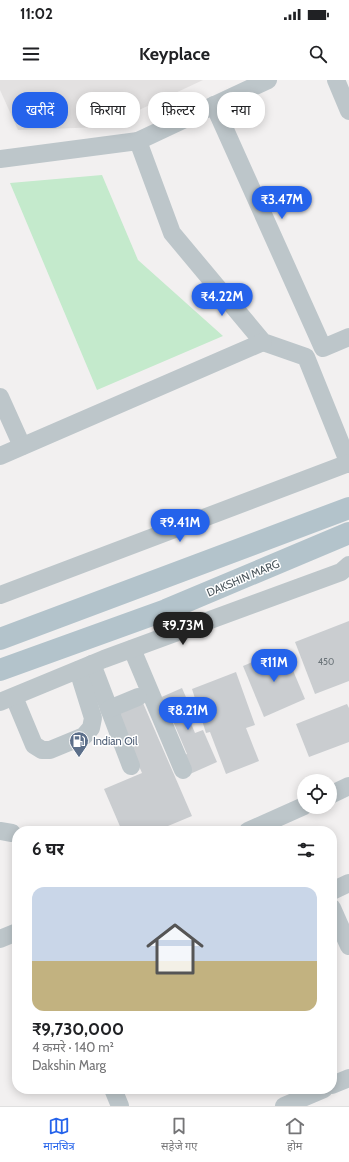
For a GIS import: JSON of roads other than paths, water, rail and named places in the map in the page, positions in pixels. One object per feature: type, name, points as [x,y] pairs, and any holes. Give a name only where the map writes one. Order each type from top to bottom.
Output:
[{"type":"main road","points":[[0,639],[349,508]]},
{"type":"main road","name":"DAKSHIN MARG","points":[[0,670],[166,610],[349,533]]},
{"type":"street","points":[[336,80],[349,111]]},
{"type":"street","points":[[0,160],[138,141],[214,105],[258,82]]},
{"type":"street","points":[[214,105],[323,348]]},
{"type":"street","points":[[138,141],[172,233],[263,342],[306,357],[349,336]]},
{"type":"street","points":[[0,456],[263,342]]},
{"type":"street","points":[[0,595],[349,463],[306,357]]},
{"type":"street","points":[[0,397],[22,446]]},
{"type":"street","points":[[85,667],[93,718],[91,728],[84,736],[50,750],[42,750],[34,745],[7,700],[85,667],[132,649],[342,572],[349,565]]},
{"type":"street","points":[[132,649],[183,770]]},
{"type":"street","points":[[85,667],[109,708],[131,766]]},
{"type":"street","points":[[109,708],[138,697]]},
{"type":"street","points":[[337,792],[349,786]]},
{"type":"street","points":[[259,826],[297,809]]},
{"type":"street","points":[[337,889],[349,884]]},
{"type":"street","points":[[337,919],[349,946]]},
{"type":"street","points":[[0,939],[12,934]]},
{"type":"street","points":[[337,1084],[349,1078]]},
{"type":"street","points":[[115,1094],[120,1106]]},
{"type":"street","points":[[287,1099],[306,1094]]},
{"type":"place","name":"Indian Oil","points":[[79,758]]}]
